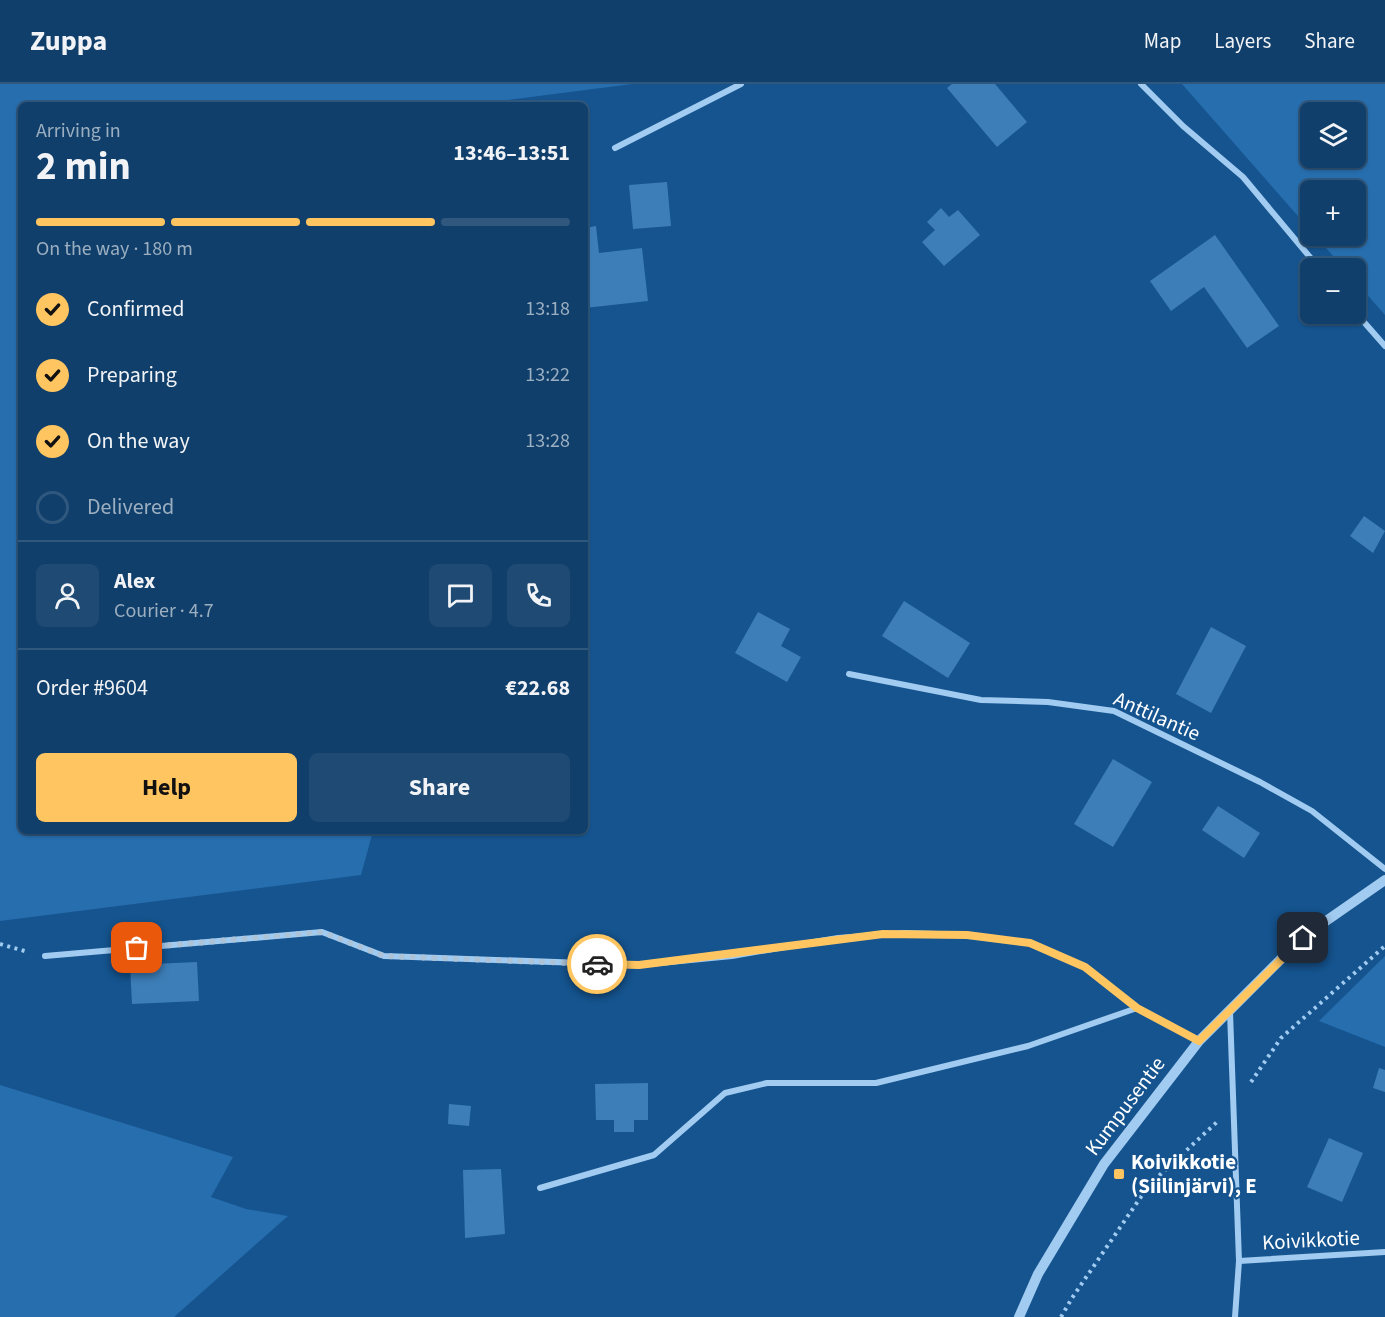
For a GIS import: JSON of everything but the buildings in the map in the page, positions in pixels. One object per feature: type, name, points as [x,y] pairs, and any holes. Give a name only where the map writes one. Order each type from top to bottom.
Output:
[{"type":"street","points":[[615,148],[741,84]]},
{"type":"street","points":[[1141,84],[1183,126],[1242,177],[1311,258]]},
{"type":"street","points":[[1366,324],[1385,346]]},
{"type":"street","name":"Anttilantie","points":[[849,674],[981,700],[1048,702],[1114,711],[1260,782],[1312,812],[1385,869]]},
{"type":"street","name":"Kumpusentie","points":[[1019,1317],[1038,1274],[1104,1164],[1199,1041],[1303,938],[1385,880]]},
{"type":"street","points":[[45,956],[322,932],[384,956],[639,965],[732,956],[838,938],[905,933],[967,935],[1030,943],[1085,967],[1137,1008],[1199,1041]]},
{"type":"street","points":[[540,1188],[654,1155],[725,1093],[767,1083],[876,1083],[1028,1046],[1137,1008]]},
{"type":"street","name":"Koivikkotie","points":[[1230,1011],[1239,1261],[1235,1317]]},
{"type":"street","name":"Koivikkotie","points":[[1239,1261],[1385,1252]]},
{"type":"path","points":[[0,944],[45,956]]},
{"type":"shaded area","points":[[0,84],[632,84],[492,102],[18,102],[18,834],[372,834],[361,875],[0,921]]},
{"type":"shaded area","points":[[1182,84],[1385,84],[1385,315],[1366,293],[1366,258],[1335,258],[1324,246],[1366,246],[1366,180],[1300,180],[1300,218]]},
{"type":"shaded area","points":[[1385,956],[1385,1047],[1319,1021]]},
{"type":"shaded area","points":[[0,1085],[233,1157],[211,1197],[246,1209],[288,1216],[174,1317],[0,1317]]},
{"type":"way so far","points":[[137,948],[322,932],[384,956],[597,964]]},
{"type":"place","name":"Koivikkotie (Siilinjärvi), E","points":[[1119,1174]]},
{"type":"route","points":[[597,964],[639,965],[732,956],[838,938],[883,934],[967,935],[1030,943],[1085,967],[1137,1008],[1199,1041],[1303,938]]}]
